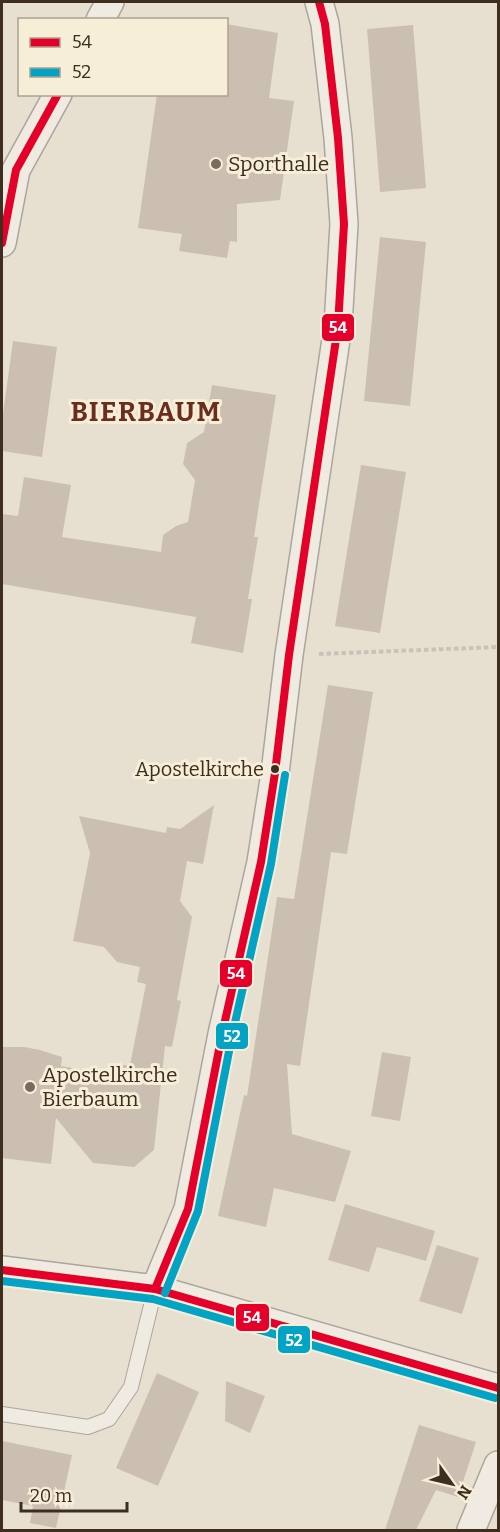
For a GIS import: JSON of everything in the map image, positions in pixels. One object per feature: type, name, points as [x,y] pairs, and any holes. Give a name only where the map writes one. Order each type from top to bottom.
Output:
[{"type":"street","points":[[101,18],[110,2]]},
{"type":"street","points":[[155,1289],[188,1209],[222,1034],[261,862],[338,326],[344,224],[325,24],[319,2]]},
{"type":"street","points":[[2,243],[16,170],[57,96]]},
{"type":"street","points":[[2,1270],[155,1289],[498,1388]]},
{"type":"street","points":[[471,1530],[498,1465]]},
{"type":"lane","points":[[2,1414],[88,1427],[109,1419],[131,1387],[155,1289]]},
{"type":"path","points":[[289,655],[498,646]]},
{"type":"building","name":"Sporthalle","points":[[228,24],[278,33],[269,98],[294,101],[280,200],[237,204],[237,242],[230,241],[227,258],[179,251],[182,234],[138,228],[157,96],[228,96]]},
{"type":"building","points":[[413,25],[426,188],[380,192],[367,29]]},
{"type":"building","points":[[380,237],[426,242],[410,406],[364,401]]},
{"type":"building","points":[[13,341],[57,347],[42,457],[2,451],[2,421]]},
{"type":"building","points":[[212,385],[276,395],[254,537],[258,537],[248,599],[252,599],[243,653],[191,643],[196,617],[2,584],[2,514],[18,516],[24,477],[71,485],[62,537],[161,552],[163,535],[176,526],[188,522],[195,480],[183,464],[187,443],[204,432]]},
{"type":"building","points":[[361,465],[406,472],[380,633],[335,626]]},
{"type":"building","points":[[328,685],[373,692],[347,854],[331,852],[300,1066],[287,1064],[292,1134],[351,1151],[335,1202],[274,1188],[266,1227],[218,1216],[244,1095],[247,1096],[277,897],[294,899]]},
{"type":"building","points":[[214,805],[203,864],[187,861],[180,901],[192,917],[177,1000],[181,1001],[172,1047],[165,1046],[154,1150],[134,1167],[93,1163],[56,1118],[51,1164],[2,1158],[2,1047],[40,1050],[62,1057],[61,1066],[122,1077],[122,1065],[130,1065],[146,984],[137,982],[140,967],[117,962],[104,947],[73,941],[90,853],[79,816],[166,833],[167,827],[180,829]]},
{"type":"building","points":[[382,1052],[411,1057],[400,1121],[371,1116]]},
{"type":"building","points":[[345,1204],[435,1231],[426,1261],[377,1247],[369,1272],[328,1260]]},
{"type":"building","points":[[437,1245],[479,1258],[462,1314],[419,1301]]},
{"type":"building","points":[[157,1373],[199,1392],[158,1486],[116,1468]]},
{"type":"building","points":[[226,1381],[265,1396],[250,1433],[225,1421]]},
{"type":"building","points":[[419,1425],[476,1442],[458,1497],[436,1490],[416,1530],[385,1530]]},
{"type":"building","points":[[2,1441],[72,1455],[56,1528],[30,1523],[33,1506],[2,1500]]},
{"type":"transit line","name":"54","points":[[155,1289],[188,1209],[222,1034],[261,862],[338,326],[344,224],[338,138],[325,24],[319,2]]},
{"type":"transit line","name":"54","points":[[2,243],[16,170],[57,96]]},
{"type":"transit line","name":"52","points":[[165,1293],[198,1211],[232,1036],[271,864],[285,775]]},
{"type":"transit line","name":"54","points":[[2,1270],[155,1289],[498,1388]]},
{"type":"transit line","name":"52","points":[[2,1281],[153,1299],[495,1398]]},
{"type":"place","name":"Sporthalle","points":[[216,164]]},
{"type":"place","name":"Apostelkirche","points":[[275,769]]},
{"type":"place","name":"Apostelkirche Bierbaum","points":[[30,1087]]},
{"type":"district","name":"BIERBAUM","points":[[146,412]]}]
